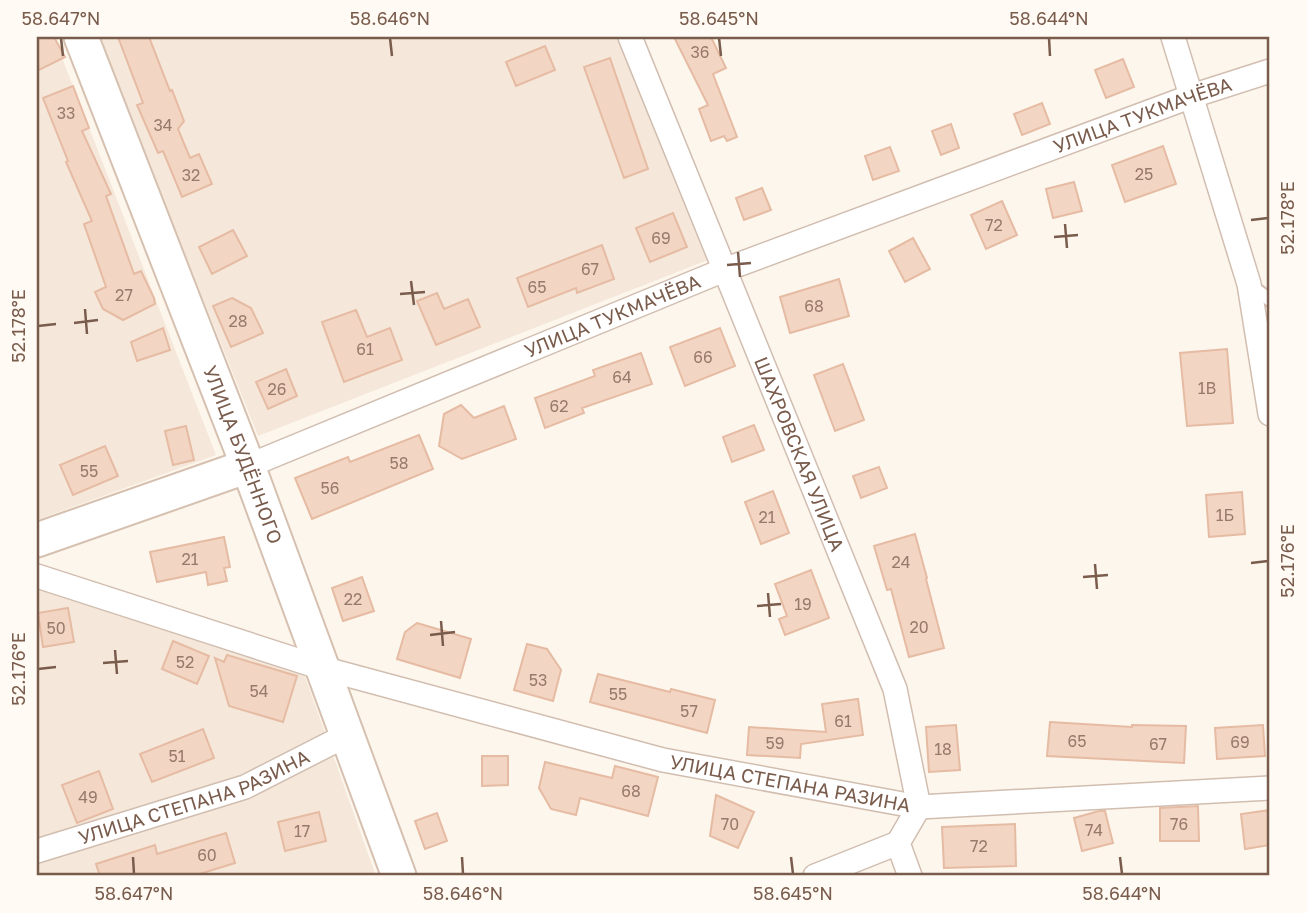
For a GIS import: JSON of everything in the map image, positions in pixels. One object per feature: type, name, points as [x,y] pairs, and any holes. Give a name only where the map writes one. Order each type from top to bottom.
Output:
[{"type":"street","name":"УЛИЦА БУДЁННОГО","points":[[81,37],[248,466],[399,876]]},
{"type":"street","name":"ШАХРОВСКАЯ УЛИЦА","points":[[630,37],[895,689],[919,807]]},
{"type":"street","points":[[1173,37],[1249,284],[1270,414]]},
{"type":"street","name":"УЛИЦА ТУКМАЧЁВА","points":[[37,540],[248,466],[724,270],[1192,96],[1270,71]]},
{"type":"street","points":[[37,576],[322,668]]},
{"type":"street","name":"УЛИЦА СТЕПАНА РАЗИНА","points":[[322,668],[663,760],[919,807],[1270,789]]},
{"type":"street","name":"УЛИЦА СТЕПАНА РАЗИНА","points":[[37,851],[245,787],[347,735]]},
{"type":"street","points":[[815,876],[898,843],[919,807]]},
{"type":"street","points":[[898,843],[910,876]]},
{"type":"lane","points":[[1249,284],[1270,300]]},
{"type":"shaded area","points":[[37,37],[54,37],[216,455],[37,520]]},
{"type":"shaded area","points":[[98,37],[617,37],[708,260],[258,436]]},
{"type":"shaded area","points":[[37,589],[303,671],[376,876],[37,876]]},
{"type":"building","points":[[37,37],[54,37],[65,57],[37,71]]},
{"type":"building","points":[[118,37],[149,37],[184,121],[178,129],[190,158],[199,154],[212,184],[182,197],[163,151],[158,153],[137,105],[143,103]]},
{"type":"building","points":[[674,37],[711,37],[726,68],[713,74],[737,137],[727,141],[724,136],[711,141],[699,109],[708,105]]},
{"type":"building","points":[[545,46],[555,70],[516,86],[506,62]]},
{"type":"building","points":[[610,58],[648,169],[624,178],[584,67]]},
{"type":"building","points":[[1123,59],[1134,87],[1106,98],[1095,70]]},
{"type":"building","points":[[73,86],[89,128],[82,131],[111,194],[106,196],[134,274],[141,271],[154,298],[155,304],[123,320],[103,309],[95,292],[106,287],[84,224],[92,221],[66,162],[68,161],[43,98]]},
{"type":"building","points":[[1042,103],[1050,124],[1022,135],[1014,114]]},
{"type":"building","points":[[951,124],[959,148],[941,155],[932,131]]},
{"type":"building","points":[[1163,146],[1176,184],[1125,202],[1112,165]]},
{"type":"building","points":[[890,147],[899,171],[873,180],[865,156]]},
{"type":"building","points":[[1074,182],[1082,211],[1053,218],[1046,189]]},
{"type":"building","points":[[762,188],[771,210],[744,220],[736,198]]},
{"type":"building","points":[[1002,201],[1017,235],[986,249],[971,215]]},
{"type":"building","points":[[673,213],[687,247],[650,262],[636,228]]},
{"type":"building","points":[[233,230],[247,256],[212,274],[199,247]]},
{"type":"building","points":[[913,238],[930,269],[905,282],[889,251]]},
{"type":"building","points":[[602,245],[614,279],[577,293],[576,288],[528,307],[517,278]]},
{"type":"building","points":[[839,279],[849,316],[790,333],[780,297]]},
{"type":"building","points":[[437,293],[444,309],[468,299],[480,327],[436,345],[417,301]]},
{"type":"building","points":[[232,298],[251,308],[263,333],[231,347],[213,306]]},
{"type":"building","points":[[356,310],[367,337],[390,328],[402,360],[344,382],[322,322]]},
{"type":"building","points":[[163,328],[170,350],[137,361],[131,342]]},
{"type":"building","points":[[720,328],[735,366],[685,386],[670,347]]},
{"type":"building","points":[[1227,349],[1233,423],[1187,426],[1180,353]]},
{"type":"building","points":[[641,353],[652,384],[582,408],[584,413],[545,428],[535,398],[595,376],[593,370]]},
{"type":"building","points":[[843,364],[864,420],[835,431],[814,375]]},
{"type":"building","points":[[286,369],[297,396],[268,409],[256,382]]},
{"type":"building","points":[[461,405],[474,418],[504,406],[516,439],[462,459],[439,446],[444,414]]},
{"type":"building","points":[[754,425],[764,450],[732,462],[723,437]]},
{"type":"building","points":[[186,426],[194,460],[173,465],[165,431]]},
{"type":"building","points":[[419,435],[433,469],[312,519],[295,478],[348,457],[350,462]]},
{"type":"building","points":[[105,446],[118,476],[73,495],[60,465]]},
{"type":"building","points":[[879,467],[887,488],[861,498],[853,476]]},
{"type":"building","points":[[773,491],[789,533],[761,544],[745,502]]},
{"type":"building","points":[[1242,492],[1245,534],[1209,537],[1206,495]]},
{"type":"building","points":[[915,534],[944,648],[909,657],[891,589],[887,590],[874,546]]},
{"type":"building","points":[[224,537],[230,567],[224,568],[227,581],[208,585],[206,572],[157,582],[150,552]]},
{"type":"building","points":[[811,570],[829,618],[785,635],[779,619],[787,616],[775,584]]},
{"type":"building","points":[[362,577],[374,611],[343,621],[332,588]]},
{"type":"building","points":[[68,608],[74,642],[43,647],[38,613]]},
{"type":"building","points":[[417,623],[471,639],[460,678],[397,659],[405,632]]},
{"type":"building","points":[[173,641],[209,656],[197,684],[162,669]]},
{"type":"building","points":[[527,644],[547,649],[561,670],[553,701],[514,690]]},
{"type":"building","points":[[227,655],[297,676],[283,722],[229,706],[215,658],[224,662]]},
{"type":"building","points":[[598,674],[715,700],[707,733],[590,702]]},
{"type":"building","points":[[858,699],[863,735],[801,744],[800,758],[747,755],[749,727],[826,732],[822,704]]},
{"type":"building","points":[[1050,722],[1132,727],[1186,726],[1184,763],[1047,756]]},
{"type":"building","points":[[956,725],[960,770],[929,772],[926,727]]},
{"type":"building","points":[[1263,725],[1265,756],[1217,759],[1215,728]]},
{"type":"building","points":[[203,729],[214,758],[152,782],[140,754]]},
{"type":"building","points":[[482,756],[508,756],[508,785],[482,786]]},
{"type":"building","points":[[545,762],[612,778],[615,766],[658,777],[648,816],[580,798],[576,815],[551,809],[539,788]]},
{"type":"building","points":[[99,771],[113,809],[77,823],[62,785]]},
{"type":"building","points":[[716,795],[754,812],[738,848],[710,836]]},
{"type":"building","points":[[1198,806],[1199,841],[1160,841],[1160,808]]},
{"type":"building","points":[[1270,810],[1270,845],[1245,849],[1241,814]]},
{"type":"building","points":[[1105,811],[1113,843],[1082,851],[1074,818]]},
{"type":"building","points":[[319,812],[326,841],[285,851],[278,822]]},
{"type":"building","points":[[437,813],[447,841],[425,849],[415,821]]},
{"type":"building","points":[[1015,824],[1016,866],[944,868],[942,827]]},
{"type":"building","points":[[226,833],[235,863],[193,876],[100,876],[96,864],[155,845],[157,854]]}]
